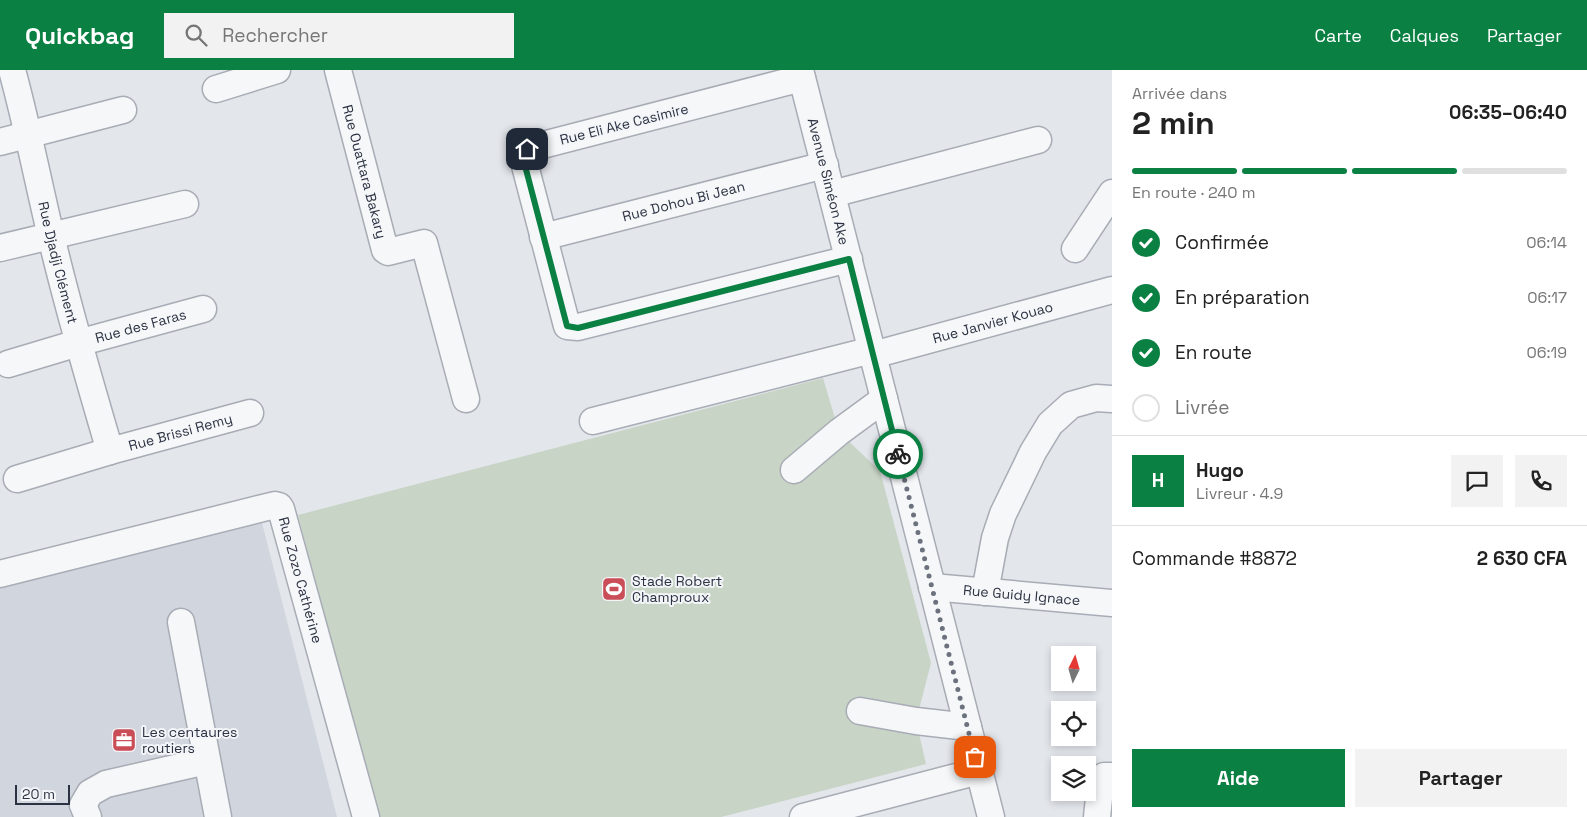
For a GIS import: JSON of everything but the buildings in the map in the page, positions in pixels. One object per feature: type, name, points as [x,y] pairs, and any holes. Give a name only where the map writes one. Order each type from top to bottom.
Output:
[{"type":"street","name":"Rue Djadji Clément","points":[[12,70],[78,343],[110,451]]},
{"type":"street","points":[[216,89],[277,70]]},
{"type":"street","name":"Rue Ouattara Bakary","points":[[338,70],[385,250],[388,252],[424,243],[466,399]]},
{"type":"street","name":"Avenue Siméon Ake","points":[[801,74],[991,817]]},
{"type":"street","name":"Rue Eli Ake Casimire","points":[[801,74],[527,149],[524,152],[523,158],[543,237],[567,326],[572,328],[849,259]]},
{"type":"street","points":[[0,142],[123,110]]},
{"type":"street","points":[[832,194],[1038,140]]},
{"type":"street","name":"Rue Dohou Bi Jean","points":[[543,237],[825,165]]},
{"type":"street","points":[[1075,249],[1112,194]]},
{"type":"street","points":[[0,248],[185,204]]},
{"type":"street","name":"Rue Janvier Kouao","points":[[593,421],[872,353],[1112,290]]},
{"type":"street","name":"Rue des Faras","points":[[8,364],[203,309]]},
{"type":"street","points":[[985,592],[995,538],[1003,514],[1033,452],[1050,424],[1071,406],[1096,398],[1112,399]]},
{"type":"street","points":[[794,470],[839,432],[884,399]]},
{"type":"street","name":"Rue Brissi Remy","points":[[17,479],[110,451],[250,413]]},
{"type":"street","name":"Rue Zozo Cathérine","points":[[0,574],[275,505],[279,506],[366,817]]},
{"type":"street","name":"Rue Guidy Ignace","points":[[932,587],[1112,603]]},
{"type":"street","points":[[180,622],[218,817]]},
{"type":"street","points":[[860,711],[916,721],[968,727]]},
{"type":"street","points":[[88,817],[84,805],[90,793],[106,784],[206,762]]},
{"type":"street","points":[[803,817],[835,813],[979,772]]},
{"type":"street","points":[[1096,817],[1101,779],[1104,776],[1112,776]]},
{"type":"shaded area","points":[[261,519],[337,817],[0,817],[0,585]]},
{"type":"green space","name":"Stade Robert Champroux","points":[[823,378],[839,432],[880,471],[931,663],[916,721],[926,764],[721,817],[378,817],[298,515]]},
{"type":"way so far","points":[[898,454],[975,757]]},
{"type":"place","name":"Stade Robert Champroux","points":[[614,589]]},
{"type":"place","name":"Les centaures routiers","points":[[124,740]]},
{"type":"route","points":[[527,149],[524,152],[523,158],[567,326],[572,328],[849,259],[898,454]]}]
